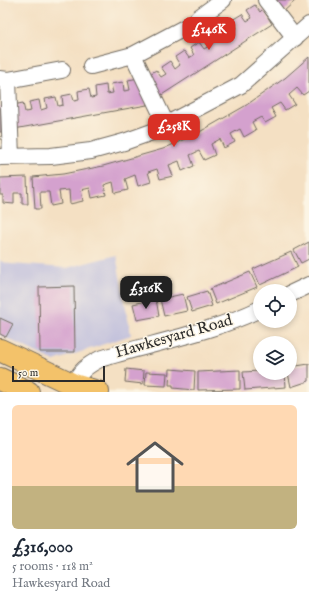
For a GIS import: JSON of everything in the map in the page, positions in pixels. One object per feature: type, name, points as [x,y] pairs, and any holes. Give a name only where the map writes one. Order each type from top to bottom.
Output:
[{"type":"highway","points":[[0,350],[74,385],[98,392]]},
{"type":"highway","points":[[0,378],[28,392]]},
{"type":"street","points":[[91,66],[133,55],[192,23],[223,0]]},
{"type":"street","points":[[266,0],[295,38]]},
{"type":"street","points":[[62,70],[4,79],[6,157],[51,156],[91,151],[124,142],[152,132],[241,84],[309,25]]},
{"type":"street","points":[[133,55],[166,124]]},
{"type":"street","points":[[297,291],[309,285]]},
{"type":"street","name":"Hawkesyard Road","points":[[74,385],[77,377],[86,367],[100,358],[208,329],[253,312]]},
{"type":"shaded area","points":[[116,255],[131,335],[54,361],[0,335],[0,261],[10,264],[67,268]]},
{"type":"building","points":[[273,0],[296,0],[281,14]]},
{"type":"building","points":[[255,5],[260,12],[263,9],[272,24],[157,98],[147,76],[156,70],[161,77],[166,74],[161,67],[170,61],[175,69],[180,65],[175,57],[184,51],[189,58],[194,55],[190,48],[199,42],[204,49],[209,46],[204,39],[213,33],[218,40],[221,38],[216,30],[226,23],[232,31],[237,28],[232,20],[242,14],[247,21],[252,18],[247,10]]},
{"type":"building","points":[[309,57],[309,91],[303,95],[297,88],[289,95],[295,104],[285,110],[280,103],[271,108],[276,117],[265,123],[261,117],[252,122],[256,130],[244,137],[240,129],[231,134],[235,142],[224,148],[220,139],[211,144],[215,155],[204,160],[199,151],[190,155],[194,166],[182,171],[179,161],[169,165],[173,176],[160,179],[157,169],[148,172],[151,182],[138,186],[135,175],[125,179],[128,190],[115,193],[113,182],[104,185],[106,195],[92,198],[90,188],[81,190],[83,201],[70,204],[69,190],[59,191],[61,204],[51,206],[49,192],[40,192],[41,209],[35,209],[33,177],[63,174],[103,166],[163,149],[196,134],[245,106],[285,78]]},
{"type":"building","points":[[139,78],[144,87],[147,105],[14,129],[13,105],[23,103],[25,112],[31,111],[29,102],[39,100],[41,110],[47,108],[45,99],[56,97],[58,106],[63,105],[62,96],[72,94],[74,101],[79,100],[78,91],[89,89],[91,98],[96,97],[95,87],[106,85],[107,94],[113,93],[111,84],[123,82],[124,91],[130,90],[128,80]]},
{"type":"building","points":[[0,106],[3,106],[4,132],[0,132]]},
{"type":"building","points":[[27,177],[28,204],[22,204],[22,193],[14,193],[14,204],[3,203],[3,195],[0,195],[0,178]]},
{"type":"building","points":[[309,242],[309,259],[301,263],[294,250]]},
{"type":"building","points":[[291,252],[298,267],[262,284],[260,284],[253,269]]},
{"type":"building","points":[[250,272],[256,284],[253,284],[253,289],[216,304],[210,289]]},
{"type":"building","points":[[74,286],[75,352],[40,352],[39,287]]},
{"type":"building","points":[[207,291],[212,306],[192,312],[187,297]]},
{"type":"building","points":[[183,294],[187,311],[164,316],[160,299]]},
{"type":"building","points":[[156,299],[159,316],[137,320],[133,304]]},
{"type":"building","points":[[0,318],[13,324],[6,337],[0,334]]},
{"type":"building","points":[[309,364],[309,381],[291,387],[290,380],[297,380],[297,366]]},
{"type":"building","points":[[126,369],[144,371],[143,384],[125,382]]},
{"type":"building","points":[[170,369],[195,371],[194,390],[173,388],[173,385],[169,385]]},
{"type":"building","points":[[240,370],[240,389],[198,390],[198,372]]},
{"type":"building","points":[[253,371],[253,380],[286,380],[286,387],[245,390],[243,372]]},
{"type":"building","points":[[146,372],[167,373],[166,386],[145,385]]}]
